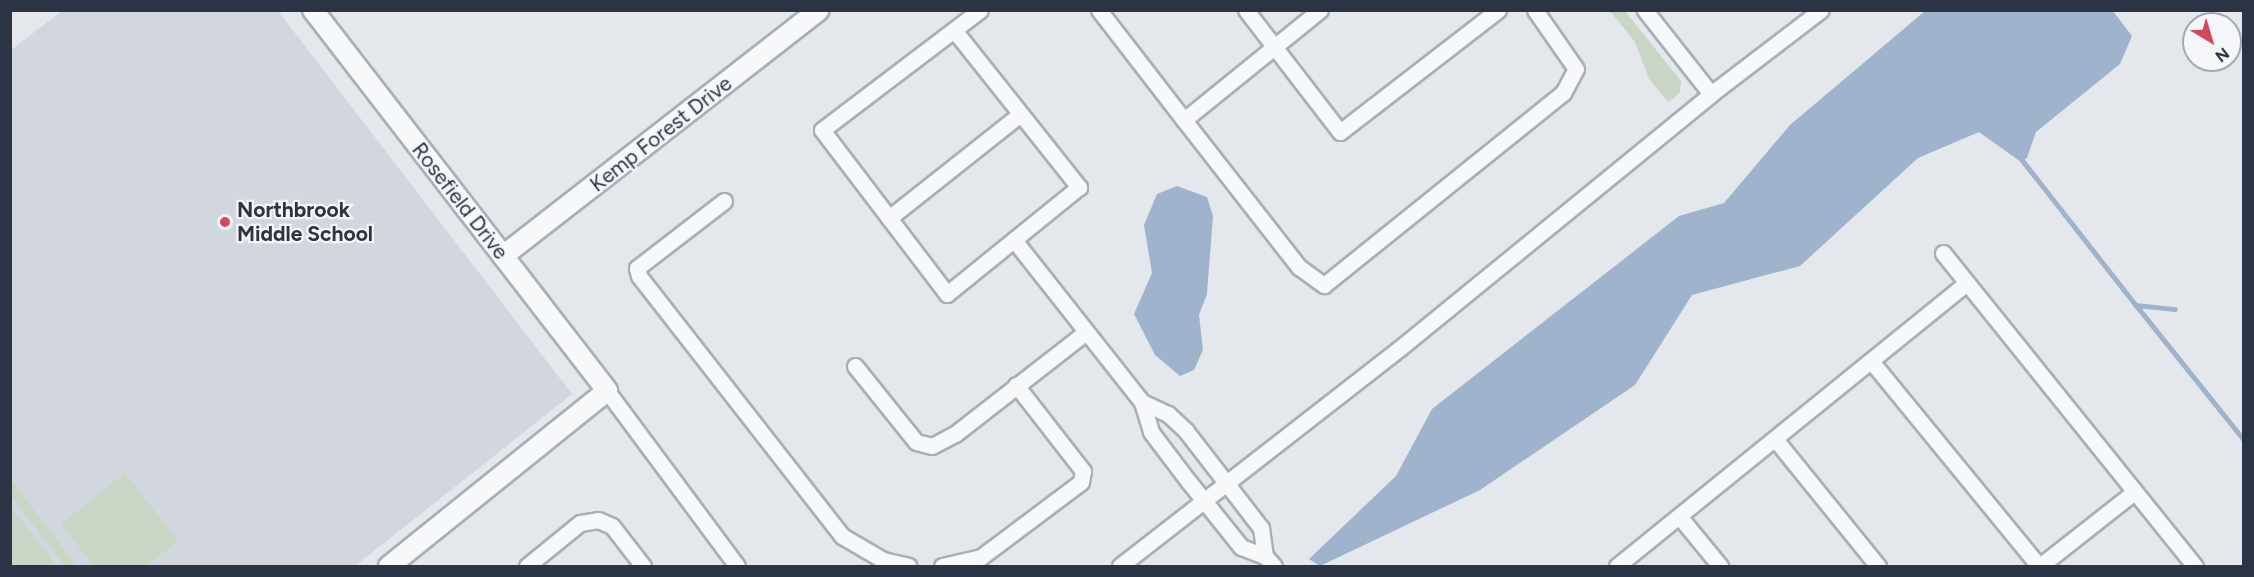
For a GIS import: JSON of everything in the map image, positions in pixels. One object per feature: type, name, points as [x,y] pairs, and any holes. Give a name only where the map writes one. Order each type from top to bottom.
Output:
[{"type":"street","name":"Rosefield Drive","points":[[313,10],[607,391]]},
{"type":"street","name":"Kemp Forest Drive","points":[[503,256],[819,10]]},
{"type":"street","points":[[954,30],[1078,187],[947,294],[822,130],[980,10]]},
{"type":"street","points":[[1099,10],[1299,267],[1324,285],[1563,93],[1576,69],[1534,10]]},
{"type":"street","points":[[1246,10],[1340,132],[1498,10]]},
{"type":"street","points":[[1184,120],[1320,10]]},
{"type":"street","points":[[1645,10],[1711,94]]},
{"type":"street","points":[[1120,567],[1206,501],[1711,94],[1821,10]]},
{"type":"street","points":[[889,218],[1020,114]]},
{"type":"street","points":[[723,201],[637,268],[639,276],[842,536],[883,560],[908,567]]},
{"type":"street","points":[[1014,240],[1142,402],[1151,432],[1241,547],[1269,561]]},
{"type":"street","points":[[1943,253],[2195,567]]},
{"type":"street","points":[[1617,567],[1967,283]]},
{"type":"street","points":[[855,366],[916,442],[932,446],[949,438],[1086,332]]},
{"type":"street","points":[[1871,361],[2040,567],[2134,492]]},
{"type":"street","points":[[942,567],[981,557],[1081,482],[1083,471],[1016,385]]},
{"type":"street","points":[[389,567],[607,391],[738,567]]},
{"type":"street","points":[[1142,402],[1168,414],[1186,431],[1261,528],[1269,561]]},
{"type":"street","points":[[1775,439],[1878,567]]},
{"type":"street","points":[[1679,516],[1720,567]]},
{"type":"street","points":[[527,567],[580,523],[598,520],[612,526],[643,567]]},
{"type":"shaded area","name":"Northbrook Middle School","points":[[62,11],[278,11],[572,394],[355,566],[11,566],[11,50]]},
{"type":"green space","points":[[1610,11],[1625,11],[1681,81],[1680,93],[1668,102],[1649,79],[1635,42]]},
{"type":"green space","points":[[125,473],[178,541],[146,566],[94,566],[61,524]]},
{"type":"green space","points":[[11,480],[77,566],[65,566],[11,496]]},
{"type":"green space","points":[[11,507],[57,566],[11,566]]},
{"type":"water","points":[[1925,11],[2113,11],[2132,36],[2120,64],[2036,132],[2027,158],[2021,162],[1979,132],[1918,158],[1800,266],[1692,295],[1635,385],[1480,490],[1320,566],[1309,559],[1396,476],[1432,409],[1679,216],[1724,203],[1790,125]]},
{"type":"water","points":[[1177,186],[1207,197],[1213,216],[1207,294],[1199,315],[1203,350],[1194,370],[1180,376],[1155,355],[1134,314],[1152,273],[1144,225],[1157,194]]},
{"type":"waterway","points":[[2023,161],[2136,305],[2175,309]]},
{"type":"waterway","points":[[2136,305],[2244,440]]},
{"type":"place","name":"Northbrook Middle School","points":[[225,222]]}]
